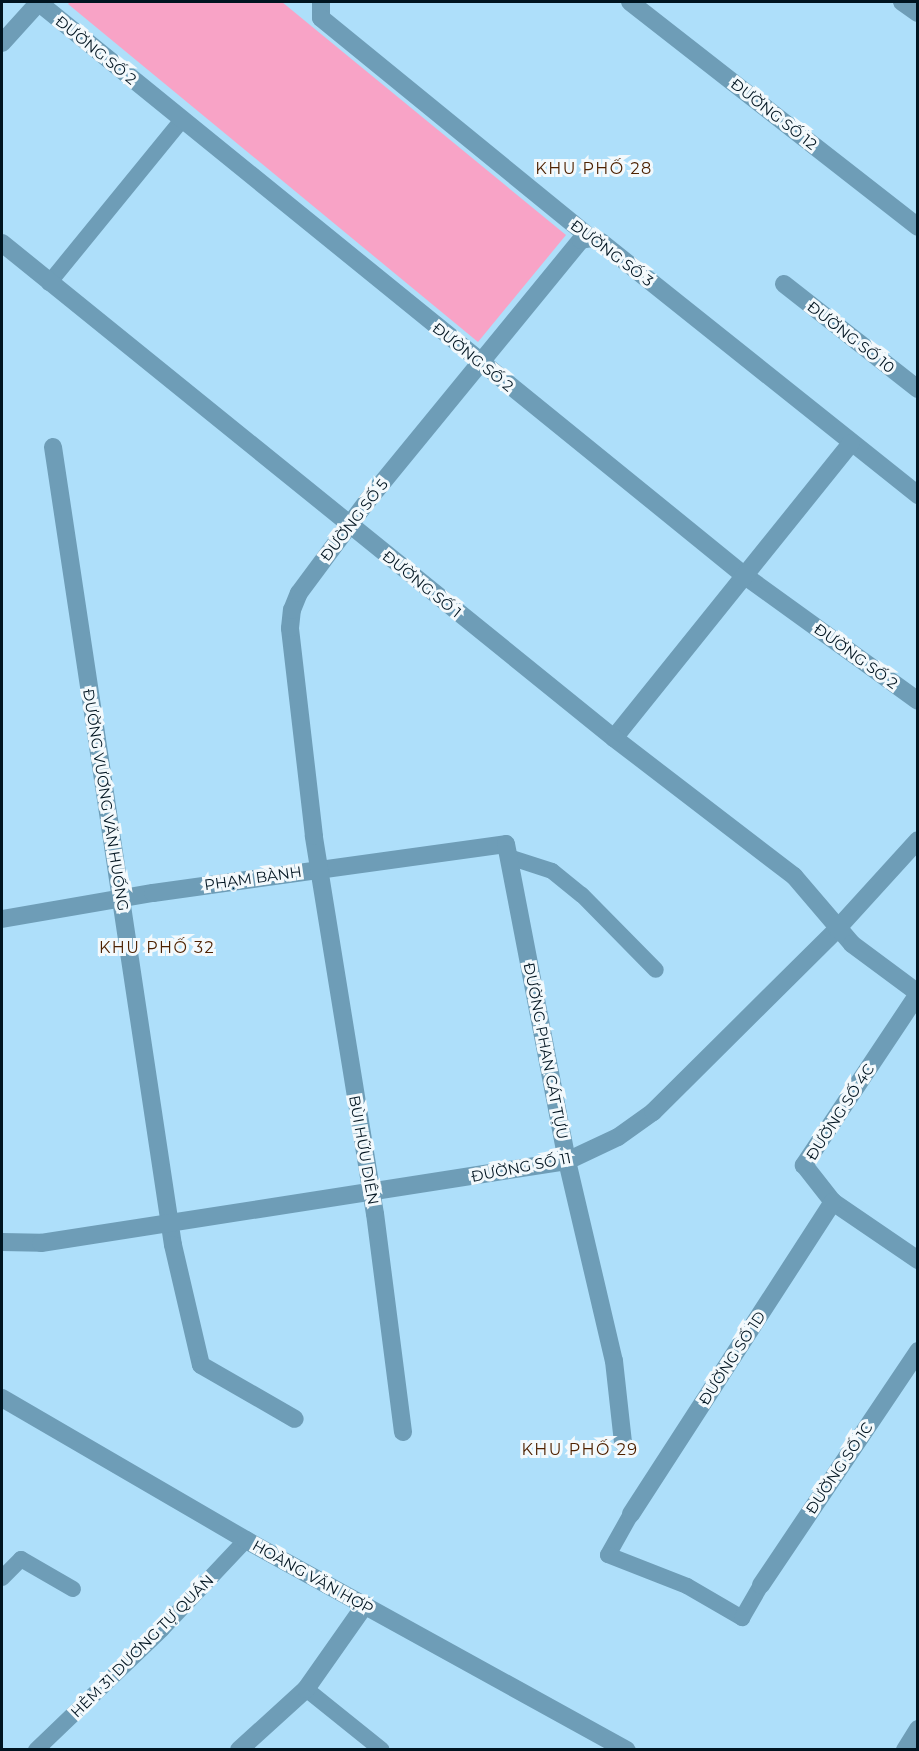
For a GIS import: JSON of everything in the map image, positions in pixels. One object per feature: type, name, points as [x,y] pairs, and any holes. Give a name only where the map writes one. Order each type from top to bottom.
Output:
[{"type":"street","points":[[2,42],[38,2]]},
{"type":"street","name":"ĐƯỜNG SỐ 2","points":[[38,2],[745,576],[918,701]]},
{"type":"street","name":"ĐƯỜNG SỐ 3","points":[[321,2],[321,18],[591,238],[601,242],[918,495]]},
{"type":"street","name":"ĐƯỜNG SỐ 12","points":[[631,2],[918,227]]},
{"type":"street","points":[[903,2],[918,13]]},
{"type":"street","name":"ĐƯỜNG SỐ 5","points":[[319,868],[290,628],[292,610],[299,593],[349,525],[580,240],[591,238]]},
{"type":"street","name":"ĐƯỜNG SỐ 1","points":[[2,243],[614,738],[794,876],[837,929],[866,956],[918,993]]},
{"type":"street","name":"ĐƯỜNG SỐ 10","points":[[784,284],[918,389]]},
{"type":"street","points":[[614,738],[852,443]]},
{"type":"street","name":"ĐƯỜNG VƯƠNG VĂN HUỐNG","points":[[53,447],[169,1224],[201,1365],[295,1419]]},
{"type":"street","name":"ĐƯỜNG SỐ 11","points":[[2,1242],[41,1243],[371,1194],[567,1161],[618,1137],[653,1112],[837,929],[918,840]]},
{"type":"street","name":"PHẠM BÀNH","points":[[2,919],[121,898],[319,868],[507,851]]},
{"type":"street","name":"ĐƯỜNG PHAN CÁT TỰU","points":[[507,851],[567,1161],[614,1361],[623,1443]]},
{"type":"street","name":"BÙI HỮU DIÊN","points":[[319,868],[371,1194],[403,1432]]},
{"type":"street","name":"ĐƯỜNG SỐ 4C","points":[[918,993],[804,1165],[833,1202],[918,1260]]},
{"type":"street","name":"ĐƯỜNG SỐ 1D","points":[[631,1515],[833,1202]]},
{"type":"street","name":"ĐƯỜNG SỐ 1C","points":[[761,1585],[918,1351]]},
{"type":"street","name":"HOÀNG VĂN HỢP","points":[[2,1398],[246,1540],[627,1749]]},
{"type":"street","points":[[239,1749],[306,1689],[365,1605]]},
{"type":"street","points":[[905,1749],[918,1729]]},
{"type":"lane","points":[[49,283],[182,120]]},
{"type":"lane","points":[[507,851],[552,871],[582,895],[656,970]]},
{"type":"lane","points":[[631,1515],[608,1555],[687,1586],[742,1618],[761,1585]]},
{"type":"lane","name":"HẺM 31 DƯƠNG TỰ QUÁN","points":[[36,1749],[162,1629],[246,1540]]},
{"type":"lane","points":[[2,1578],[21,1559],[74,1589]]},
{"type":"lane","points":[[306,1689],[382,1749]]},
{"type":"shaded area","points":[[70,2],[282,2],[566,235],[478,342],[68,4]]},
{"type":"district","name":"KHU PHỐ 28","points":[[594,169]]},
{"type":"district","name":"KHU PHỐ 32","points":[[157,948]]},
{"type":"district","name":"KHU PHỐ 29","points":[[580,1450]]}]
